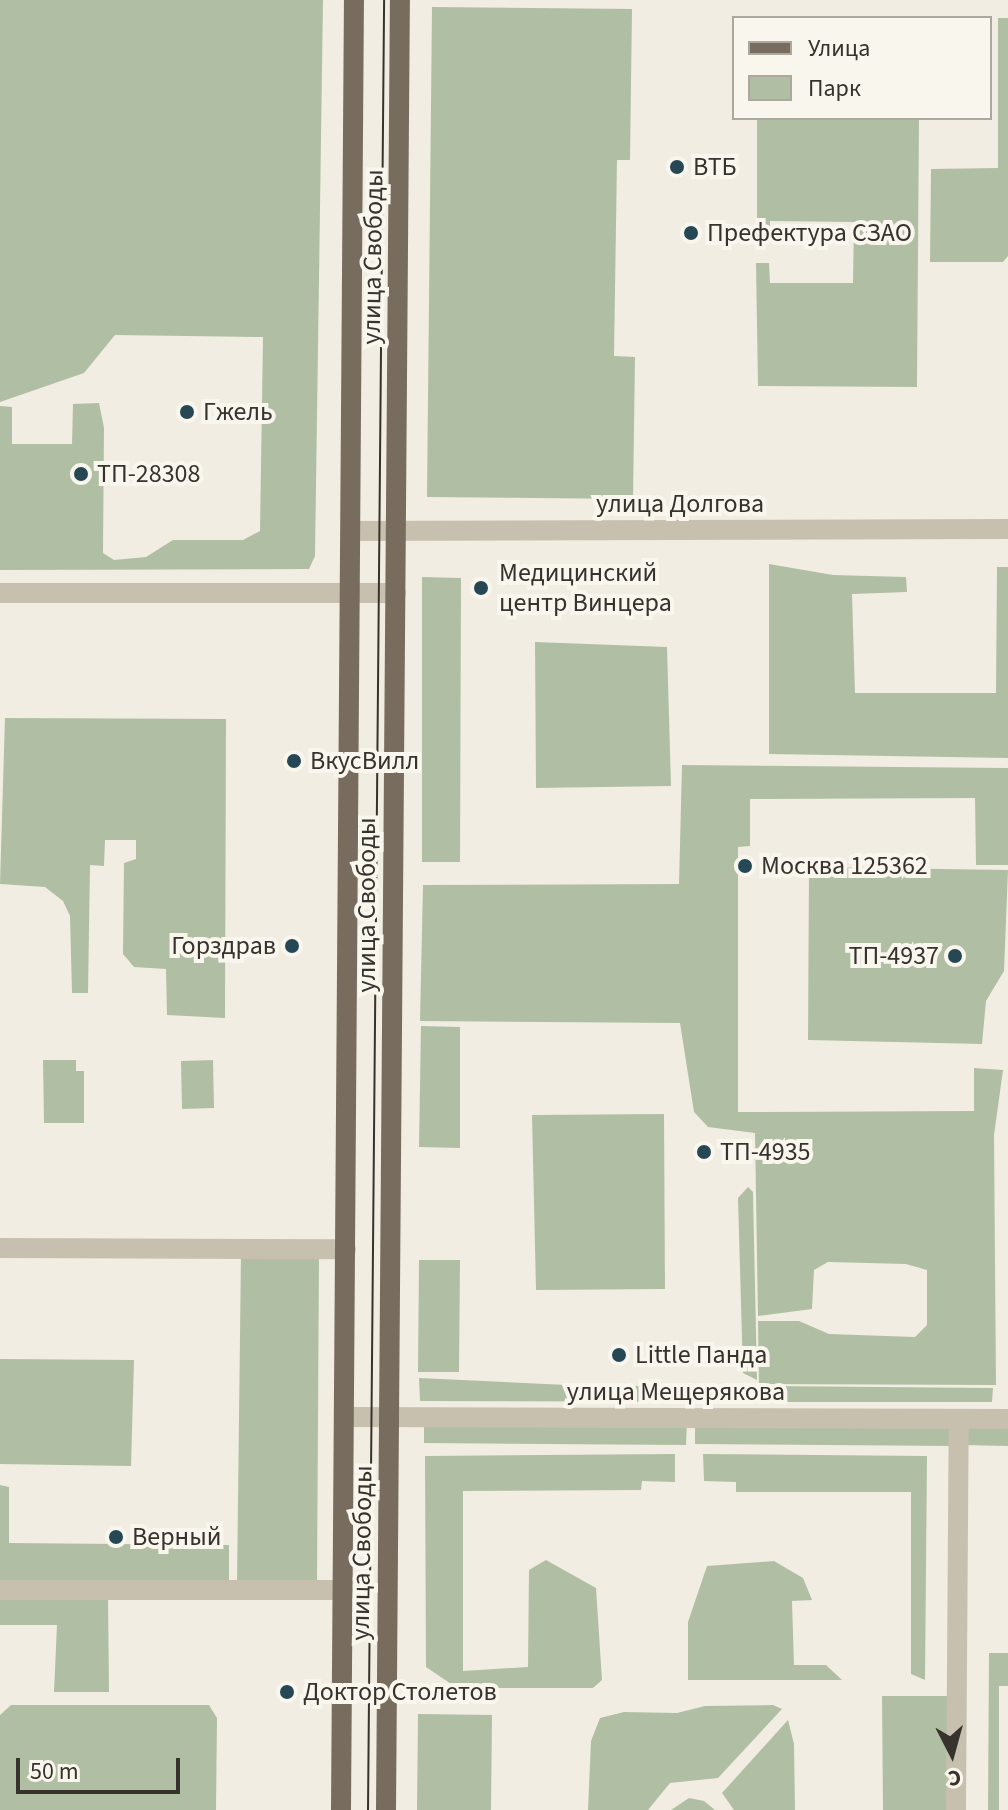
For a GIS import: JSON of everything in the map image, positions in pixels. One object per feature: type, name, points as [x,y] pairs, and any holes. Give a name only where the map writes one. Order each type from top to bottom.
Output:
[{"type":"main road","name":"улица Свободы","points":[[341,1810],[354,0]]},
{"type":"main road","name":"улица Свободы","points":[[386,1810],[400,0]]},
{"type":"street","name":"улица Долгова","points":[[352,531],[1008,529]]},
{"type":"street","points":[[0,593],[396,593]]},
{"type":"street","points":[[0,1248],[346,1249]]},
{"type":"street","name":"улица Мещерякова","points":[[345,1417],[1008,1419]]},
{"type":"street","points":[[956,1810],[959,1419]]},
{"type":"street","points":[[0,1590],[343,1590]]},
{"type":"green space","points":[[0,0],[323,0],[315,556],[309,569],[0,570],[0,406],[12,407],[12,444],[72,444],[73,404],[99,403],[104,428],[103,553],[114,560],[146,557],[173,540],[243,540],[260,531],[263,337],[115,335],[84,373],[0,402]]},
{"type":"green space","points":[[432,7],[632,9],[630,160],[617,160],[614,356],[635,357],[633,499],[427,497]]},
{"type":"green space","points":[[998,18],[1008,18],[1008,256],[1003,262],[930,262],[931,169],[998,168]]},
{"type":"green space","points":[[757,120],[919,120],[917,387],[758,386],[756,263],[769,263],[770,283],[853,283],[854,222],[770,221],[770,243],[757,242]]},
{"type":"green space","points":[[769,564],[833,575],[906,577],[907,592],[852,594],[855,693],[996,693],[997,567],[1008,567],[1008,758],[769,754]]},
{"type":"green space","points":[[422,577],[461,578],[460,862],[422,862]]},
{"type":"green space","points":[[535,642],[667,647],[671,786],[536,788]]},
{"type":"green space","points":[[5,718],[226,719],[225,1018],[167,1015],[166,969],[134,967],[123,954],[124,863],[136,859],[136,840],[105,840],[104,866],[90,865],[88,993],[72,993],[70,916],[63,901],[45,887],[0,884]]},
{"type":"green space","points":[[682,765],[1008,768],[1008,865],[976,865],[975,798],[750,799],[750,846],[738,847],[738,1112],[974,1111],[974,1068],[1003,1070],[994,1135],[996,1385],[759,1384],[758,1321],[799,1321],[829,1334],[915,1337],[927,1325],[927,1270],[906,1264],[828,1262],[814,1270],[812,1309],[758,1316],[755,1133],[708,1127],[694,1112],[680,1023],[420,1021],[423,885],[679,884]]},
{"type":"green space","points":[[809,867],[1008,870],[1004,971],[986,1001],[982,1044],[808,1040]]},
{"type":"green space","points":[[421,1026],[460,1027],[460,1148],[419,1147]]},
{"type":"green space","points":[[43,1060],[76,1060],[76,1071],[84,1071],[84,1123],[44,1123]]},
{"type":"green space","points":[[213,1060],[214,1108],[182,1109],[181,1061]]},
{"type":"green space","points":[[664,1114],[665,1289],[536,1290],[532,1115]]},
{"type":"green space","points":[[748,1187],[753,1192],[757,1380],[743,1373],[738,1198]]},
{"type":"green space","points":[[241,1254],[319,1254],[317,1584],[237,1584]]},
{"type":"green space","points":[[419,1260],[460,1260],[459,1372],[418,1372]]},
{"type":"green space","points":[[0,1359],[134,1360],[131,1466],[0,1464]]},
{"type":"green space","points":[[419,1378],[589,1386],[757,1386],[756,1402],[420,1401]]},
{"type":"green space","points":[[762,1386],[993,1388],[992,1402],[766,1402]]},
{"type":"green space","points":[[424,1421],[687,1421],[686,1445],[424,1443]]},
{"type":"green space","points":[[695,1421],[956,1422],[956,1446],[695,1444]]},
{"type":"green space","points":[[962,1422],[1008,1423],[1008,1446],[962,1445]]},
{"type":"green space","points":[[675,1454],[675,1482],[642,1481],[641,1490],[463,1491],[463,1671],[528,1667],[529,1570],[546,1560],[596,1588],[602,1680],[593,1688],[457,1688],[426,1667],[425,1456]]},
{"type":"green space","points":[[703,1454],[927,1456],[925,1680],[911,1674],[911,1492],[736,1492],[736,1482],[704,1481]]},
{"type":"green space","points":[[0,1485],[9,1487],[9,1543],[229,1545],[229,1585],[0,1585]]},
{"type":"green space","points":[[774,1561],[803,1578],[812,1600],[792,1601],[794,1665],[826,1665],[842,1680],[688,1680],[688,1622],[707,1566]]},
{"type":"green space","points":[[0,1596],[108,1596],[109,1692],[54,1692],[57,1625],[0,1625]]},
{"type":"green space","points":[[989,1653],[1008,1653],[1008,1686],[999,1686],[999,1810],[988,1810]]},
{"type":"green space","points":[[882,1696],[957,1696],[956,1810],[883,1810]]},
{"type":"green space","points":[[11,1705],[209,1705],[217,1718],[216,1810],[0,1810],[0,1715]]},
{"type":"green space","points":[[773,1705],[782,1709],[718,1778],[670,1783],[648,1810],[588,1810],[591,1741],[600,1718],[624,1712],[677,1713],[705,1706]]},
{"type":"green space","points":[[418,1714],[492,1715],[491,1810],[417,1810]]},
{"type":"green space","points":[[788,1720],[794,1744],[795,1810],[734,1810],[722,1793]]},
{"type":"green space","points":[[689,1798],[704,1801],[715,1810],[671,1810]]},
{"type":"tram line","points":[[368,1810],[384,0]]},
{"type":"place","name":"ВТБ","points":[[677,167]]},
{"type":"place","name":"Префектура СЗАО","points":[[691,233]]},
{"type":"place","name":"Гжель","points":[[187,412]]},
{"type":"place","name":"ТП-28308","points":[[81,474]]},
{"type":"place","name":"Медицинский центр Винцера","points":[[481,588]]},
{"type":"place","name":"ВкусВилл","points":[[294,761]]},
{"type":"place","name":"Москва 125362","points":[[745,866]]},
{"type":"place","name":"Горздрав","points":[[292,946]]},
{"type":"place","name":"ТП-4937","points":[[955,956]]},
{"type":"place","name":"ТП-4935","points":[[704,1152]]},
{"type":"place","name":"Little Панда","points":[[619,1355]]},
{"type":"place","name":"Верный","points":[[116,1537]]},
{"type":"place","name":"Доктор Столетов","points":[[287,1692]]}]
